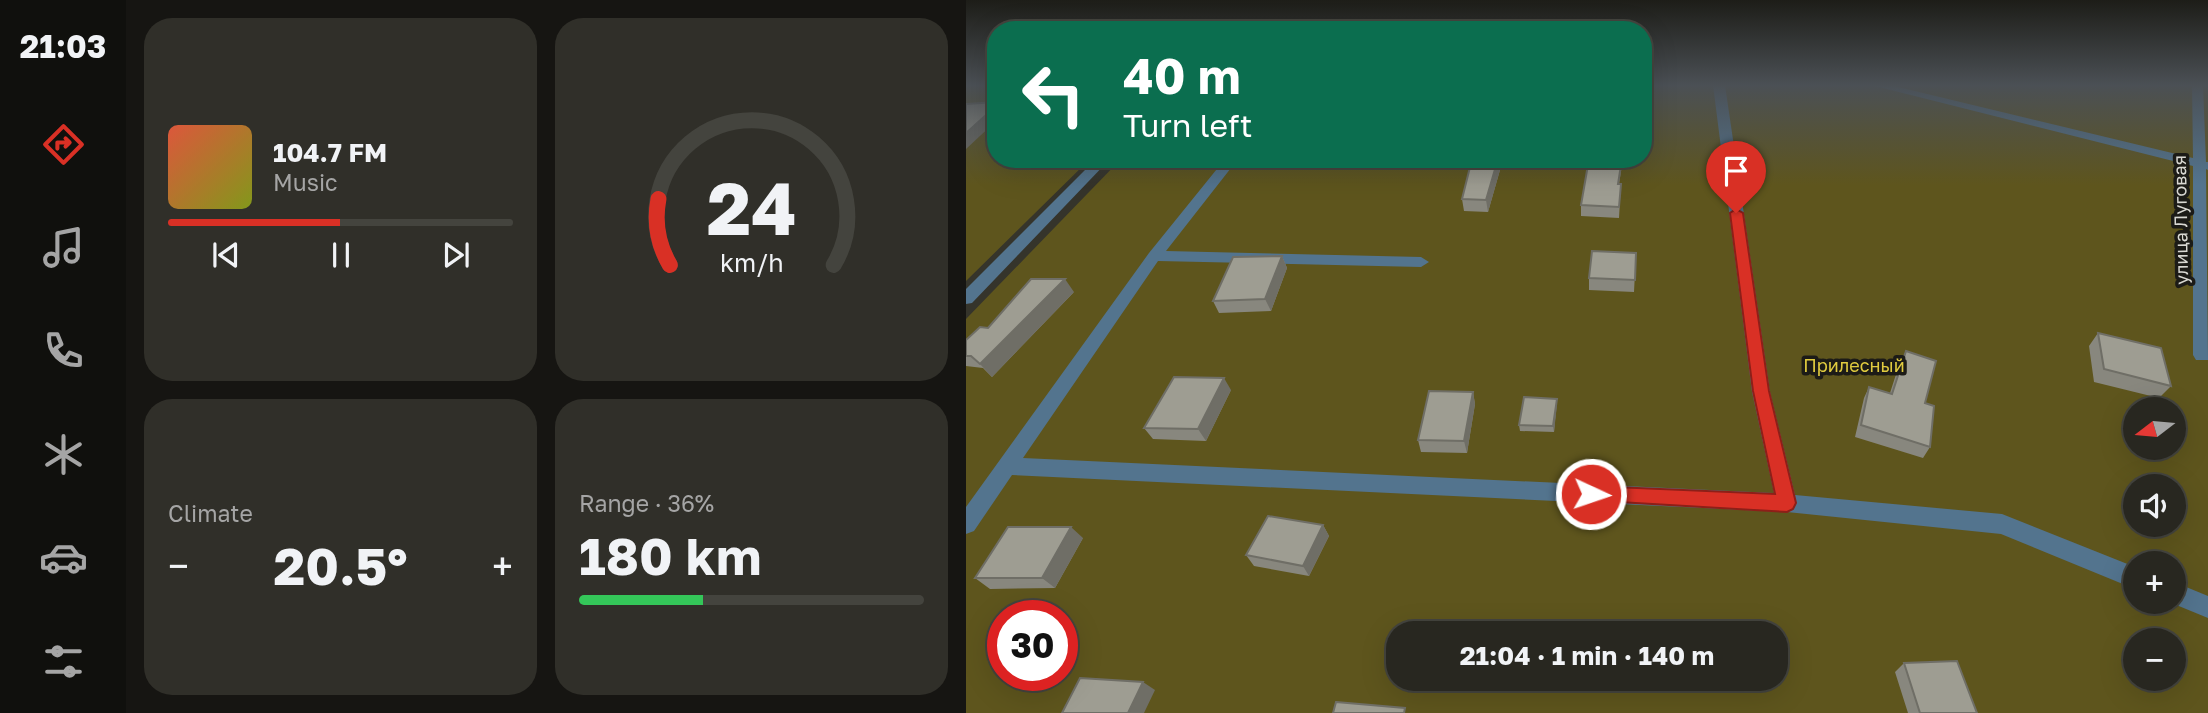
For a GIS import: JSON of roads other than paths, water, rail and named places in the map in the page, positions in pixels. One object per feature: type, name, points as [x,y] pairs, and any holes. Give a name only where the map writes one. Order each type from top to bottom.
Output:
[{"type":"street","points":[[1724,118],[1761,391],[1787,503]]},
{"type":"street","points":[[2021,118],[2203,164]]},
{"type":"street","name":"улица Луговая","points":[[2200,118],[2203,164],[2202,355]]},
{"type":"street","points":[[966,299],[1095,168]]},
{"type":"street","points":[[966,524],[1154,256],[1225,168]]},
{"type":"street","points":[[1154,256],[1421,262]]},
{"type":"street","points":[[966,278],[985,279]]},
{"type":"street","points":[[1006,466],[1787,503],[2002,524],[2123,573]]},
{"type":"street","points":[[2186,598],[2208,607]]},
{"type":"park label","name":"Прилесный","points":[[1854,365]]}]
